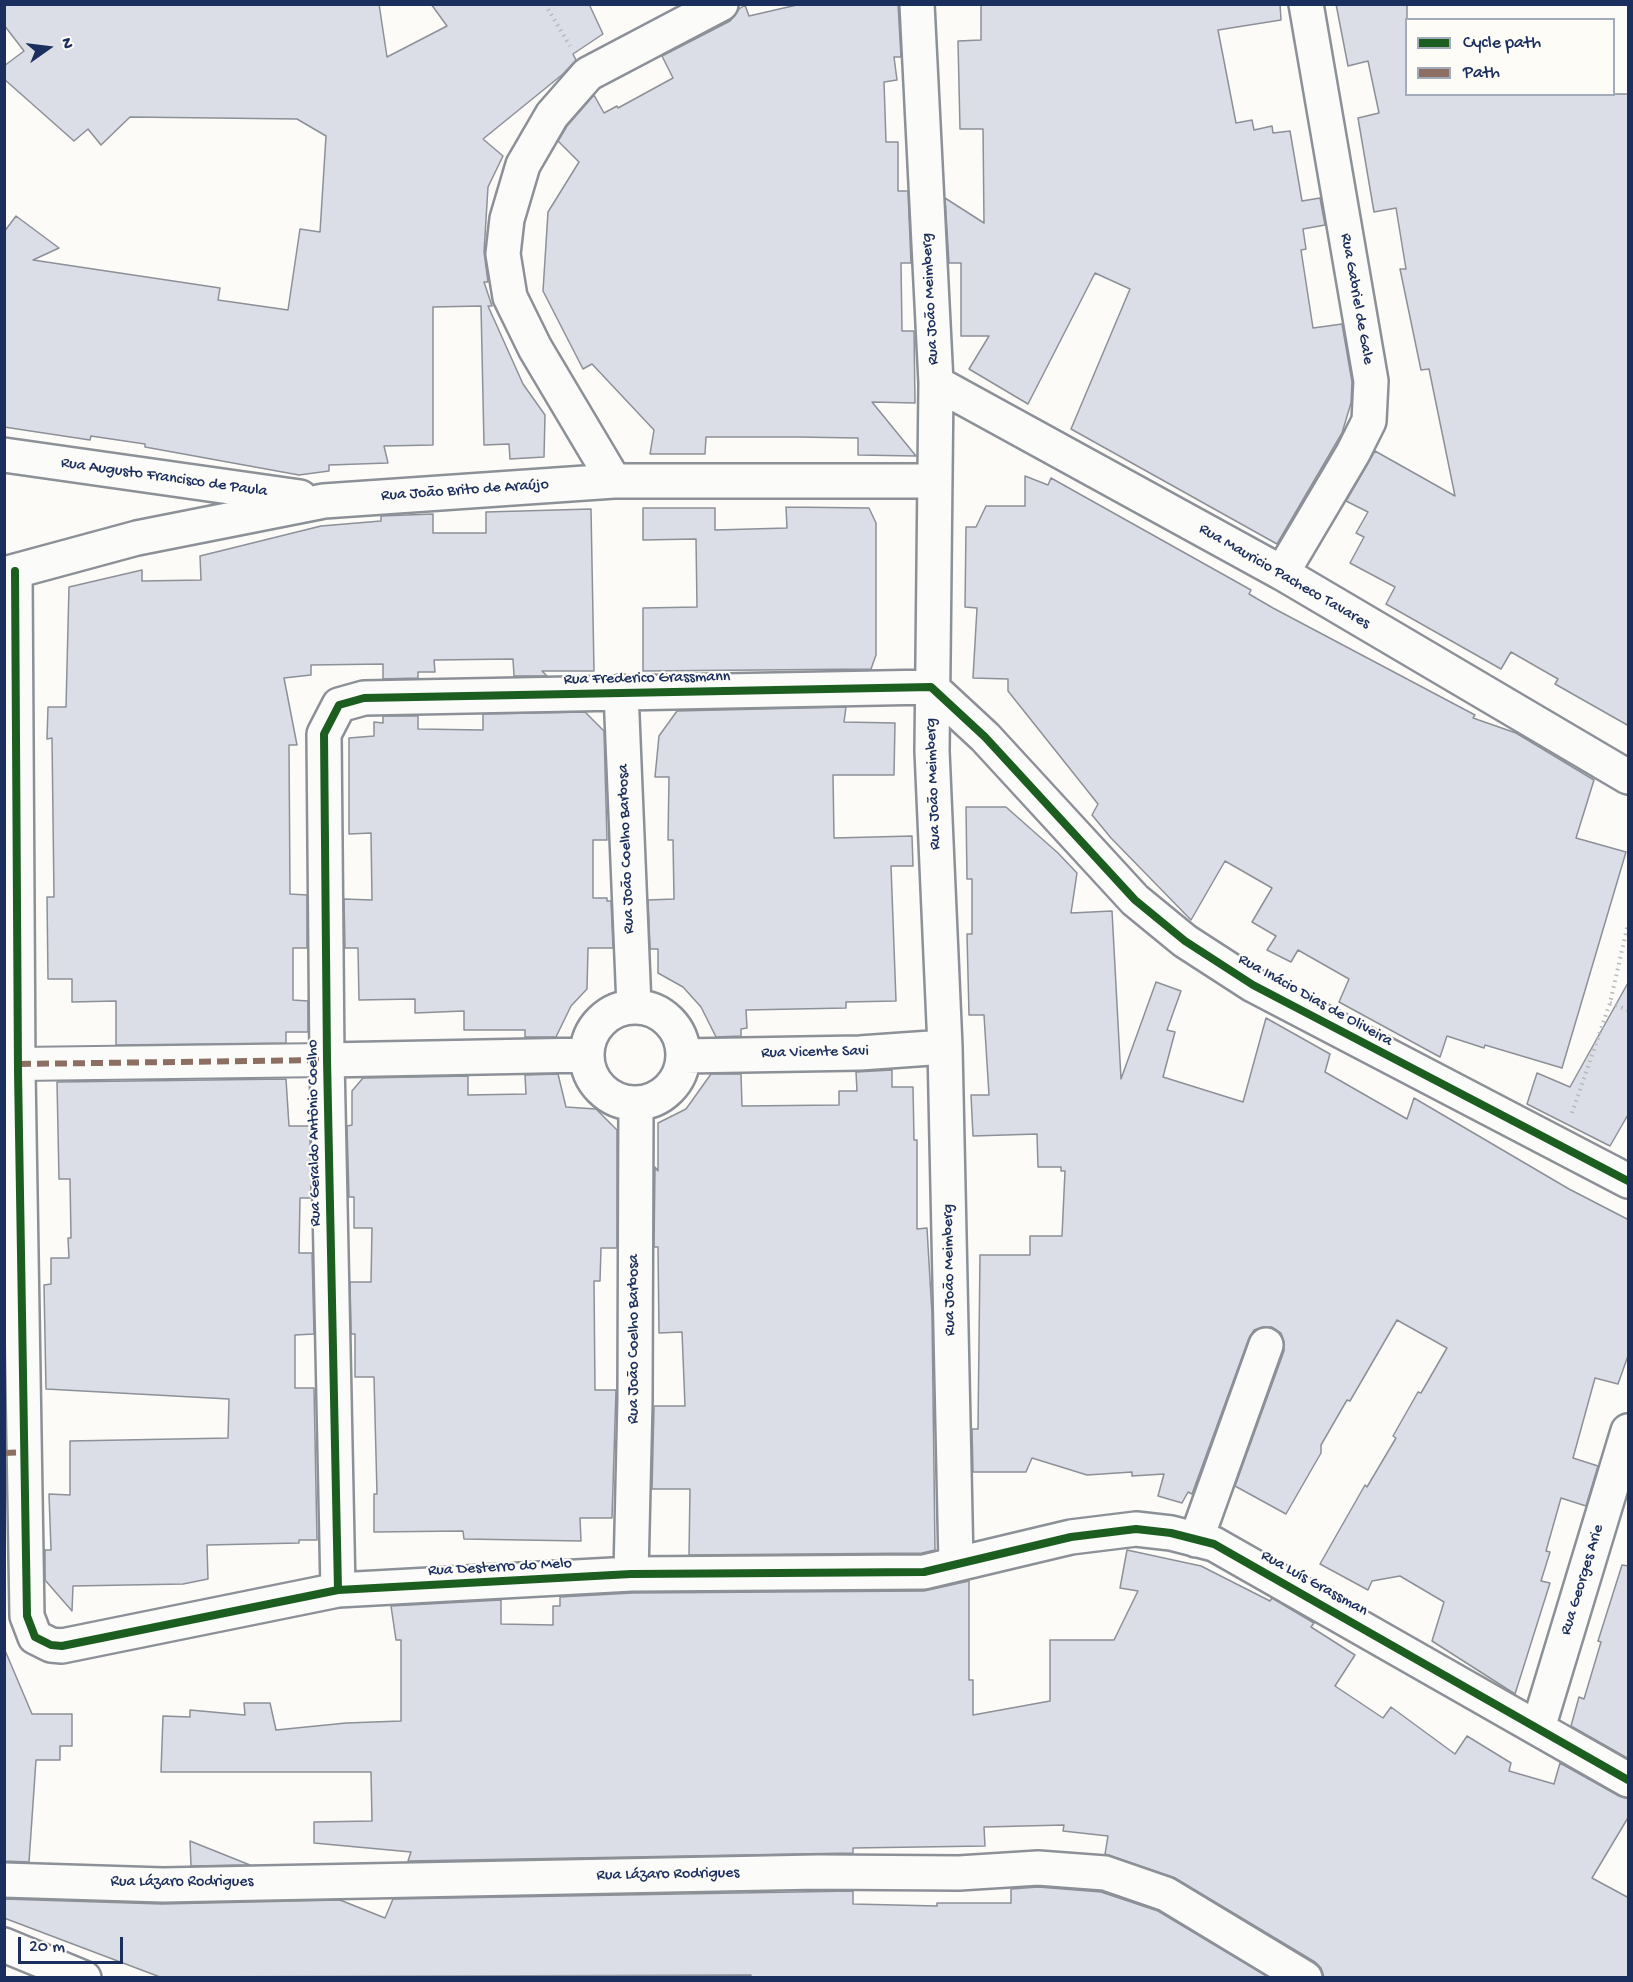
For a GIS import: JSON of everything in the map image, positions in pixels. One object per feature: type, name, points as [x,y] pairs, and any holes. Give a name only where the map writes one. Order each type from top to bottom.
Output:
[{"type":"street","points":[[614,481],[535,348],[510,297],[502,254],[507,219],[523,165],[552,115],[588,74],[721,4]]},
{"type":"street","name":"Rua João Meimberg","points":[[917,4],[936,383],[931,687],[945,1047],[956,1564]]},
{"type":"street","name":"Rua Gabriel de Gale","points":[[1281,573],[1353,453],[1369,421],[1371,381],[1305,4]]},
{"type":"street","name":"Rua Mauricio Pacheco Tavares","points":[[936,383],[1281,573],[1629,777]]},
{"type":"street","name":"Rua Augusto Francisco de Paula","points":[[4,455],[324,501]]},
{"type":"street","name":"Rua João Brito de Araújo","points":[[10,572],[137,538],[324,501],[614,481],[934,481]]},
{"type":"street","points":[[10,572],[19,1064],[15,1452]]},
{"type":"street","name":"Rua Frederico Grassmann","points":[[364,698],[621,692],[821,691],[931,687]]},
{"type":"street","name":"Rua Inácio Dias de Oliveira","points":[[931,687],[985,738],[1135,900],[1185,940],[1253,985],[1561,1148],[1629,1181]]},
{"type":"street","name":"Rua João Coelho Barbosa","points":[[621,692],[634,1006]]},
{"type":"street","name":"Rua Geraldo Antônio Coelho","points":[[338,1590],[327,1060],[324,734],[339,705],[364,698]]},
{"type":"street","points":[[634,1006],[653,1010],[669,1021],[680,1037],[684,1056],[680,1074],[670,1089],[654,1100],[636,1104],[617,1100],[601,1090],[590,1074],[586,1055],[592,1033],[606,1016],[620,1009],[634,1006]]},
{"type":"street","name":"Rua Vicente Savi","points":[[684,1056],[860,1053],[945,1047]]},
{"type":"street","points":[[19,1064],[586,1055]]},
{"type":"street","name":"Rua João Coelho Barbosa","points":[[631,1574],[635,1400],[636,1104]]},
{"type":"street","points":[[1196,1540],[1266,1345]]},
{"type":"street","name":"Rua Georges Arie","points":[[1538,1728],[1629,1431]]},
{"type":"street","name":"Rua Desterro do Melo","points":[[15,1452],[27,1616],[35,1637],[51,1646],[62,1646],[338,1590],[631,1574],[904,1573],[956,1564]]},
{"type":"street","name":"Rua Luís Grassman","points":[[956,1564],[1071,1537],[1136,1529],[1171,1533],[1214,1544],[1288,1584],[1629,1780]]},
{"type":"street","name":"Rua Lázaro Rodrigues","points":[[4,1880],[163,1885],[959,1872],[1038,1868],[1105,1873],[1166,1894],[1305,1977]]},
{"type":"street","points":[[4,1945],[84,1977]]},
{"type":"path","points":[[545,4],[588,74]]},
{"type":"path","points":[[1561,1148],[1610,1003],[1629,924]]},
{"type":"path","points":[[1610,1003],[1629,1010]]},
{"type":"building","points":[[4,4],[379,4],[387,57],[447,26],[431,4],[589,4],[603,34],[573,54],[576,60],[563,74],[483,139],[503,156],[488,187],[484,252],[488,282],[484,282],[492,306],[488,306],[523,384],[545,415],[544,457],[510,459],[509,444],[484,445],[481,306],[433,307],[433,445],[384,446],[388,463],[329,465],[329,471],[299,475],[145,447],[145,444],[91,436],[90,440],[4,427],[4,232],[16,216],[59,248],[33,260],[220,288],[218,300],[288,310],[300,229],[320,232],[326,136],[297,119],[130,117],[101,145],[88,129],[74,141],[4,79],[4,66],[24,51],[4,25]]},
{"type":"building","points":[[801,4],[898,4],[901,57],[894,57],[897,80],[884,82],[886,142],[898,142],[898,191],[908,191],[911,263],[901,263],[902,331],[914,331],[915,403],[872,402],[916,456],[858,455],[858,438],[798,437],[706,437],[705,454],[650,454],[654,430],[592,364],[583,369],[543,291],[548,212],[579,162],[558,141],[567,126],[594,95],[604,113],[617,106],[618,108],[673,78],[662,56],[730,21],[745,5],[749,16]]},
{"type":"building","points":[[981,4],[1280,4],[1281,20],[1218,30],[1236,123],[1252,120],[1254,130],[1272,126],[1273,133],[1290,131],[1302,201],[1320,198],[1325,225],[1303,229],[1306,249],[1301,250],[1313,328],[1342,324],[1352,382],[1351,403],[1342,433],[1277,544],[1071,429],[1130,289],[1095,273],[1028,404],[969,369],[989,336],[961,336],[961,263],[949,263],[945,198],[984,223],[983,129],[960,129],[958,41],[981,40]]},
{"type":"building","points":[[1336,4],[1407,4],[1405,96],[1615,96],[1615,94],[1629,94],[1629,726],[1555,684],[1558,679],[1511,652],[1501,669],[1386,604],[1395,587],[1350,563],[1364,537],[1356,533],[1368,512],[1346,501],[1375,451],[1455,496],[1429,369],[1421,370],[1400,269],[1406,269],[1396,208],[1374,212],[1358,118],[1379,113],[1368,61],[1348,66]]},
{"type":"building","points":[[1025,476],[1048,485],[1051,478],[1251,590],[1249,594],[1273,608],[1475,715],[1473,718],[1516,733],[1594,780],[1576,838],[1626,852],[1562,1068],[1447,1036],[1440,1057],[1339,1002],[1349,979],[1298,950],[1291,962],[1267,950],[1276,936],[1252,922],[1272,888],[1225,861],[1191,920],[1111,838],[1092,815],[1098,804],[1008,691],[1008,679],[973,678],[977,608],[965,607],[966,527],[976,527],[986,506],[1025,506]]},
{"type":"building","points":[[786,507],[869,508],[876,523],[876,655],[871,669],[643,671],[643,608],[697,607],[696,539],[643,540],[643,508],[715,508],[715,530],[787,528]]},
{"type":"building","points":[[591,509],[594,671],[542,671],[547,676],[514,676],[513,659],[434,660],[435,672],[418,672],[418,678],[383,679],[383,664],[311,665],[311,675],[284,678],[297,745],[289,745],[290,894],[307,895],[307,948],[293,948],[293,1000],[308,1001],[308,1032],[286,1032],[286,1043],[116,1045],[116,1001],[72,1002],[72,979],[48,979],[47,897],[54,897],[52,738],[47,739],[48,707],[66,707],[69,587],[142,570],[142,581],[201,580],[200,556],[321,526],[381,521],[381,516],[433,514],[433,533],[486,533],[486,512]]},
{"type":"building","points":[[846,707],[844,722],[895,723],[894,775],[833,775],[834,838],[912,836],[913,866],[891,866],[896,1001],[846,1002],[846,1008],[746,1010],[747,1028],[741,1029],[741,1036],[716,1037],[701,1007],[683,987],[658,973],[658,949],[650,949],[648,900],[674,899],[673,840],[668,840],[669,777],[655,777],[659,736],[677,711]]},
{"type":"building","points":[[585,712],[604,731],[607,840],[593,840],[593,898],[607,898],[607,901],[611,901],[613,948],[588,948],[587,989],[571,1006],[556,1037],[525,1037],[525,1030],[464,1030],[464,1011],[415,1013],[415,999],[359,1000],[358,948],[345,948],[344,899],[372,900],[371,833],[349,834],[349,738],[374,736],[374,722],[383,723],[383,716],[418,716],[418,729],[483,730],[483,714]]},
{"type":"building","points":[[966,807],[1006,807],[1058,853],[1077,873],[1071,913],[1112,911],[1121,1079],[1156,982],[1181,991],[1167,1030],[1175,1032],[1163,1077],[1243,1102],[1266,1018],[1330,1054],[1325,1072],[1407,1119],[1414,1098],[1569,1189],[1629,1220],[1629,1353],[1618,1384],[1595,1378],[1573,1458],[1598,1466],[1586,1506],[1561,1498],[1546,1551],[1550,1552],[1541,1581],[1550,1583],[1515,1694],[1432,1641],[1444,1602],[1400,1576],[1372,1581],[1368,1590],[1320,1564],[1365,1485],[1367,1487],[1396,1438],[1393,1436],[1418,1392],[1421,1393],[1447,1348],[1397,1320],[1350,1401],[1347,1400],[1321,1445],[1321,1453],[1286,1514],[1235,1486],[1284,1351],[1281,1333],[1272,1327],[1254,1330],[1249,1338],[1192,1494],[1188,1492],[1182,1503],[1158,1496],[1164,1474],[1132,1476],[1132,1472],[1087,1475],[1032,1458],[1026,1472],[973,1472],[972,1429],[978,1429],[980,1255],[1030,1255],[1030,1236],[1062,1236],[1065,1171],[1061,1171],[1061,1167],[1038,1167],[1037,1134],[973,1136],[971,1095],[989,1095],[984,1015],[969,1015],[967,934],[972,934],[972,879],[967,879]]},
{"type":"building","points":[[1629,981],[1629,1113],[1610,1146],[1527,1104],[1537,1073],[1570,1087]]},
{"type":"building","points":[[892,1070],[892,1087],[913,1087],[914,1140],[917,1140],[917,1229],[927,1228],[932,1314],[935,1550],[922,1553],[689,1555],[690,1489],[652,1489],[654,1406],[685,1406],[682,1332],[659,1333],[658,1247],[654,1247],[658,1123],[686,1109],[711,1074],[741,1074],[742,1106],[839,1105],[839,1091],[857,1091],[856,1072]]},
{"type":"building","points":[[558,1074],[566,1107],[596,1109],[617,1130],[617,1248],[601,1248],[600,1281],[594,1281],[595,1390],[616,1390],[612,1518],[580,1518],[581,1541],[464,1539],[463,1531],[374,1532],[374,1494],[377,1494],[374,1377],[355,1377],[355,1334],[351,1334],[350,1282],[371,1282],[372,1228],[354,1228],[354,1197],[349,1197],[347,1126],[352,1125],[352,1091],[363,1078],[468,1076],[468,1095],[526,1094],[525,1075]]},
{"type":"building","points":[[286,1079],[289,1126],[310,1126],[311,1198],[300,1198],[299,1253],[312,1253],[314,1334],[295,1335],[295,1388],[314,1388],[317,1540],[299,1540],[299,1543],[207,1545],[208,1579],[183,1584],[73,1586],[72,1611],[45,1580],[45,1550],[51,1550],[49,1494],[70,1495],[70,1441],[228,1438],[229,1399],[46,1389],[44,1285],[51,1284],[51,1258],[69,1258],[68,1238],[71,1238],[70,1179],[59,1179],[57,1082]]},
{"type":"building","points":[[1127,1550],[1201,1566],[1270,1601],[1272,1598],[1314,1623],[1311,1627],[1355,1655],[1335,1686],[1383,1718],[1391,1707],[1455,1754],[1467,1736],[1511,1763],[1509,1771],[1554,1784],[1560,1763],[1619,1796],[1629,1799],[1629,1816],[1592,1878],[1629,1898],[1629,1977],[1324,1977],[1321,1968],[1315,1962],[1175,1878],[1105,1854],[1108,1836],[1063,1831],[1064,1825],[984,1827],[985,1846],[853,1848],[853,1853],[408,1861],[411,1852],[314,1843],[314,1822],[372,1821],[371,1772],[161,1772],[163,1716],[190,1717],[190,1710],[245,1715],[244,1703],[270,1703],[276,1730],[346,1723],[401,1721],[401,1640],[396,1640],[391,1606],[501,1600],[501,1624],[553,1625],[553,1606],[560,1606],[560,1597],[632,1593],[924,1591],[969,1581],[969,1680],[973,1680],[973,1715],[1050,1701],[1050,1640],[1114,1640],[1138,1591],[1120,1588]]},
{"type":"building","points":[[1622,1565],[1629,1566],[1629,1759],[1571,1726],[1579,1697],[1584,1699],[1601,1642],[1598,1641]]},
{"type":"building","points":[[4,1648],[32,1714],[72,1714],[72,1746],[60,1746],[60,1760],[36,1760],[29,1862],[4,1861]]},
{"type":"building","points":[[190,1841],[250,1865],[191,1866]]},
{"type":"building","points":[[1038,1887],[1101,1892],[1158,1911],[1268,1977],[751,1977],[751,1975],[160,1977],[4,1918],[4,1899],[162,1904],[340,1900],[385,1918],[393,1899],[853,1891],[853,1904],[937,1906],[937,1903],[1011,1903],[1011,1889]]},
{"type":"marked path","points":[[19,1064],[327,1060]]},
{"type":"marked path","points":[[4,1453],[26,1452]]},
{"type":"cycle path","points":[[15,571],[18,1072],[27,1616],[35,1637],[51,1645],[62,1646],[338,1590],[631,1574],[924,1572],[1071,1537],[1136,1529],[1171,1533],[1214,1544],[1628,1780]]},
{"type":"cycle path","points":[[338,1590],[327,1060],[324,734],[339,705],[364,698],[931,687],[985,737],[1135,900],[1185,941],[1253,985],[1628,1181]]}]
